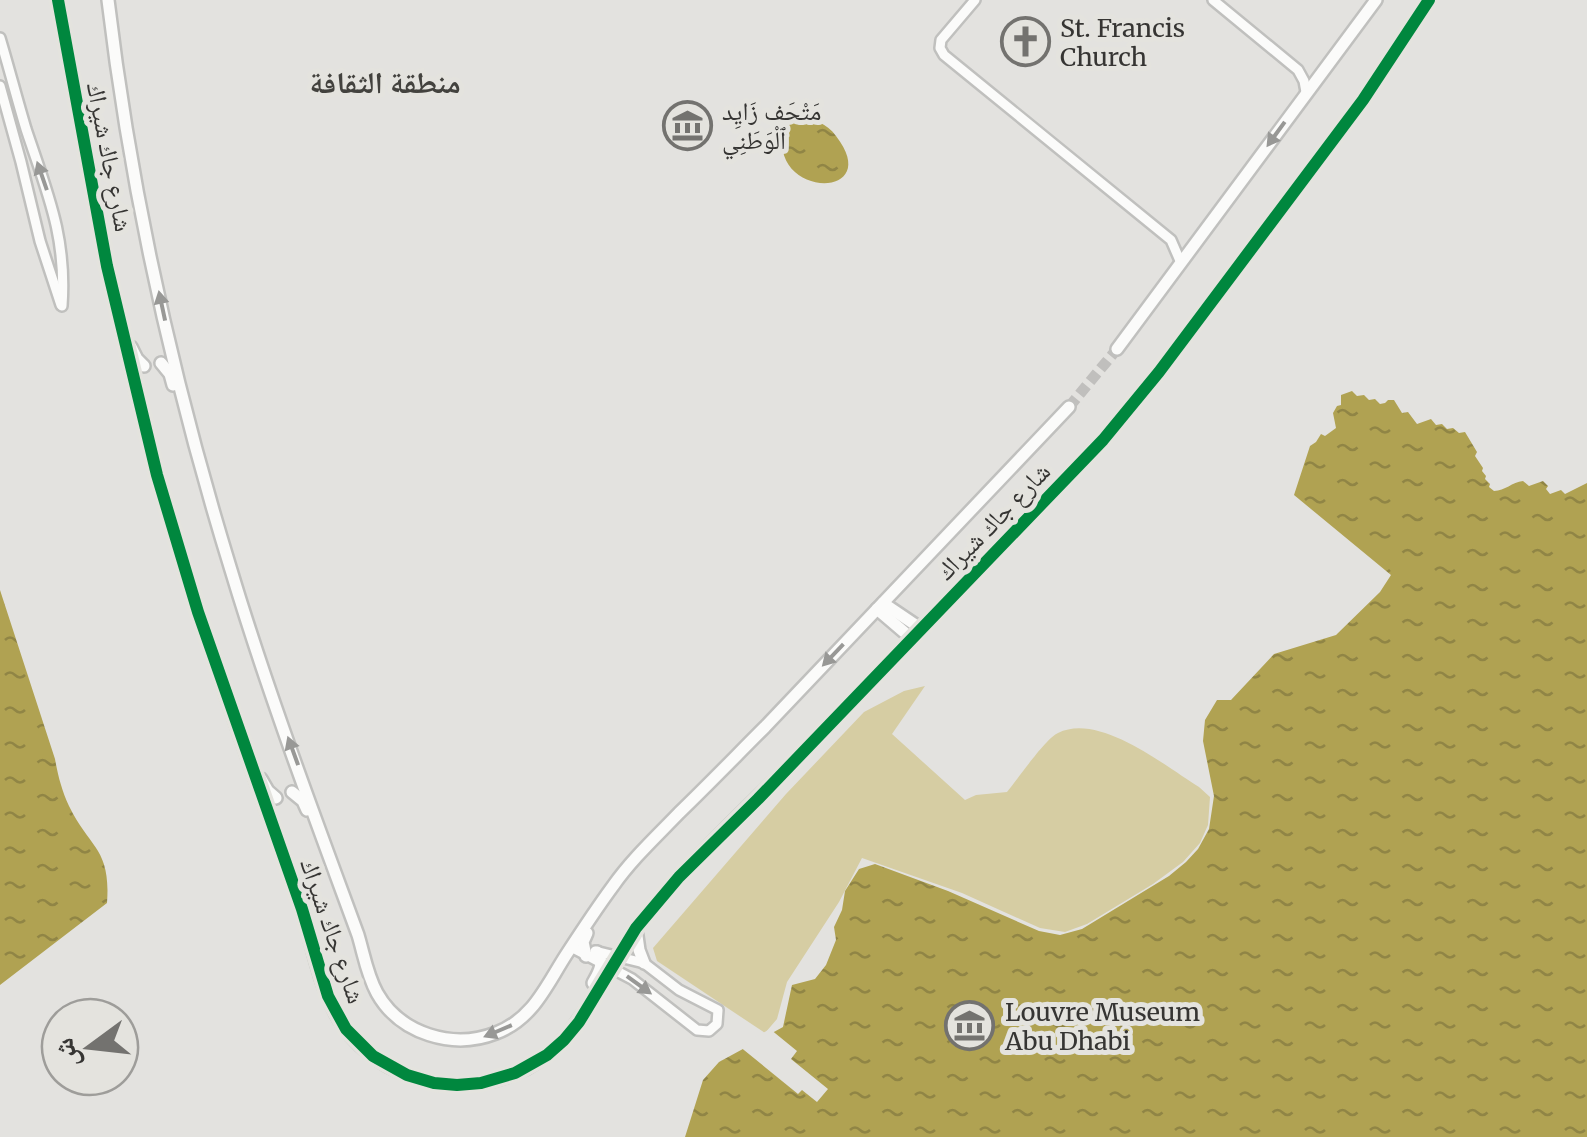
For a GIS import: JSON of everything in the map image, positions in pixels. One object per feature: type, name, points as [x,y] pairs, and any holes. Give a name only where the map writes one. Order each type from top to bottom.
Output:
[{"type":"street","name":"شارع جاك شيراك","points":[[58,0],[130,368],[174,536],[225,692],[270,800],[328,996],[354,1039],[395,1070],[434,1083],[481,1083],[526,1068],[547,1056],[572,1031],[615,882],[1069,407]]},
{"type":"street","name":"شارع جاك شيراك","points":[[105,0],[168,362],[257,652],[370,978],[380,998],[401,1020],[418,1030],[469,1040],[510,1027],[593,954],[636,928],[679,877],[1103,440]]},
{"type":"street","points":[[975,0],[941,40],[944,55],[1170,240],[1181,263]]},
{"type":"street","points":[[1213,0],[1298,70],[1306,92]]},
{"type":"street","points":[[1118,349],[1376,0]]},
{"type":"street","points":[[1159,372],[1363,100],[1429,0]]},
{"type":"street","points":[[0,38],[56,217],[63,270],[62,306],[52,282],[1,91]]},
{"type":"street","points":[[1298,70],[1320,73]]},
{"type":"street","points":[[36,223],[46,226],[56,217]]},
{"type":"street","points":[[102,238],[112,260],[132,350],[144,366]]},
{"type":"street","points":[[1170,240],[1196,242]]},
{"type":"street","points":[[130,368],[168,362]]},
{"type":"street","points":[[880,606],[916,633]]},
{"type":"street","points":[[270,800],[306,787]]},
{"type":"street","points":[[292,792],[305,805],[332,879],[344,896]]},
{"type":"street","points":[[593,954],[638,983],[697,1030],[705,1032],[715,1027],[718,1010],[679,990],[644,963],[636,928]]},
{"type":"street","points":[[593,954],[644,963]]},
{"type":"street","points":[[664,1006],[679,990]]},
{"type":"shaded area","points":[[925,686],[892,734],[965,800],[1007,792],[1058,733],[1074,728],[1093,730],[1131,744],[1210,797],[1208,825],[1200,843],[1183,862],[1153,884],[1087,924],[1065,932],[1040,928],[962,893],[862,858],[839,902],[787,982],[777,1019],[765,1033],[657,961],[653,948],[786,794],[864,712],[904,691]]},
{"type":"water","points":[[794,119],[828,127],[848,158],[846,173],[836,181],[821,183],[804,178],[790,167],[783,149],[785,125]]},
{"type":"water","points":[[1352,391],[1380,404],[1394,400],[1402,413],[1408,412],[1417,424],[1431,419],[1436,425],[1465,432],[1494,491],[1523,481],[1529,486],[1543,481],[1550,494],[1561,490],[1565,494],[1587,483],[1587,1137],[685,1137],[703,1080],[719,1062],[783,1027],[792,985],[815,979],[826,965],[836,940],[834,927],[845,891],[859,869],[875,864],[1039,931],[1060,935],[1082,929],[1169,876],[1198,849],[1209,829],[1214,796],[1203,741],[1205,720],[1217,700],[1231,700],[1274,654],[1336,635],[1380,592],[1391,575],[1294,495],[1310,446],[1321,434],[1325,436],[1336,428],[1333,413],[1341,405],[1341,395]]},
{"type":"water","points":[[0,590],[64,795],[102,859],[107,903],[0,985]]},
{"type":"pier","points":[[770,1029],[797,1051],[791,1059],[828,1089],[817,1102],[802,1090],[798,1094],[739,1046]]},
{"type":"tunnel","points":[[1069,407],[1117,349]]},
{"type":"tunnel","points":[[1103,440],[1159,372]]},
{"type":"cycle path","points":[[58,0],[107,266],[157,475],[198,612],[302,909],[328,996],[346,1029],[373,1056],[407,1075],[457,1085],[515,1073],[564,1040],[636,928],[679,877],[1103,440],[1159,372],[1363,100],[1429,0]]},
{"type":"place","name":"St. Francis Church","points":[[1025,42]]},
{"type":"place","name":"مَتْحَف زَايِد ٱلْوَطَنِي","points":[[687,125]]},
{"type":"place","name":"Louvre Museum Abu Dhabi","points":[[970,1026]]},
{"type":"district","name":"منطقة الثقافة","points":[[385,82]]}]
